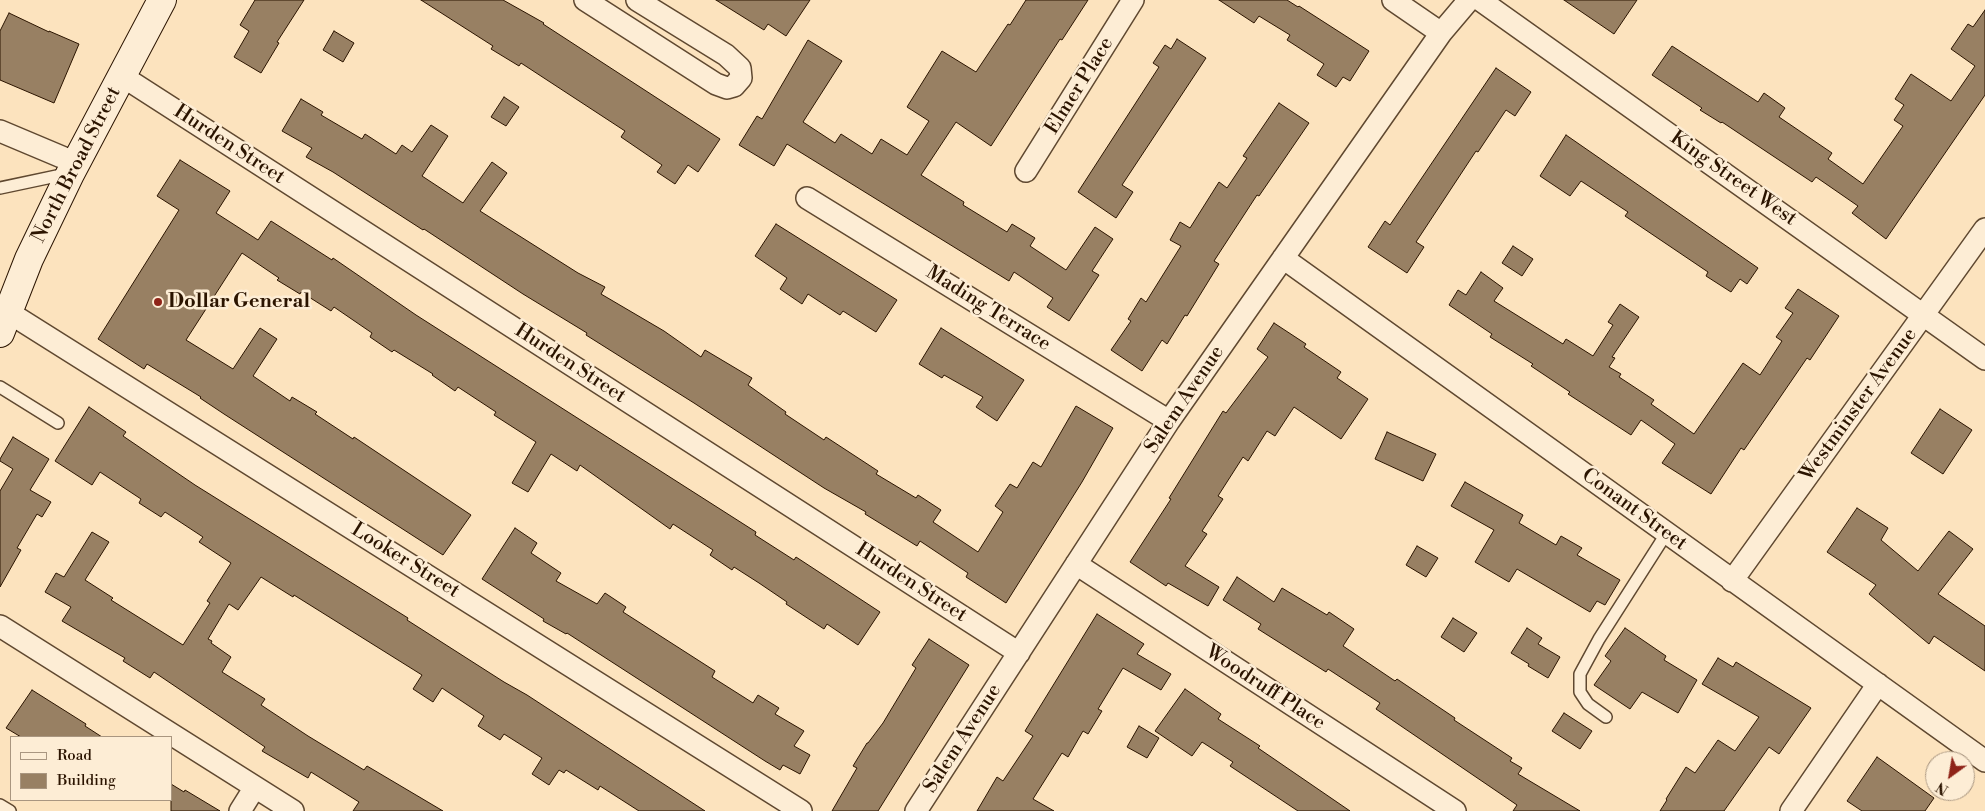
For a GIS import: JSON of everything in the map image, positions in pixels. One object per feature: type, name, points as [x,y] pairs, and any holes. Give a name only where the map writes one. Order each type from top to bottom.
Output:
[{"type":"main road","name":"North Broad Street","points":[[4,323],[29,259],[73,168],[162,0]]},
{"type":"street","points":[[586,0],[716,84],[727,88],[734,86],[742,78],[740,68],[726,55],[637,0]]},
{"type":"street","name":"Elmer Place","points":[[1026,172],[1133,0]]},
{"type":"street","points":[[1393,0],[1441,33]]},
{"type":"street","name":"Salem Avenue","points":[[916,811],[1169,421],[1441,33],[1469,0]]},
{"type":"street","name":"King Street West","points":[[1480,0],[1985,359]]},
{"type":"street","name":"Hurden Street","points":[[122,76],[1019,652]]},
{"type":"street","points":[[0,131],[73,168]]},
{"type":"street","name":"Mading Terrace","points":[[807,198],[1169,421]]},
{"type":"street","name":"Westminster Avenue","points":[[1732,581],[1985,229]]},
{"type":"street","name":"Conant Street","points":[[1283,258],[1985,761]]},
{"type":"street","name":"Looker Street","points":[[4,323],[801,811]]},
{"type":"street","name":"Woodruff Place","points":[[1076,564],[1455,811]]},
{"type":"street","points":[[0,626],[292,811]]},
{"type":"street","points":[[1791,811],[1878,684]]},
{"type":"street","points":[[240,811],[255,787]]},
{"type":"lane","points":[[0,188],[73,168]]},
{"type":"lane","points":[[0,387],[58,422]]},
{"type":"lane","points":[[1606,717],[1588,704],[1580,692],[1580,674],[1599,639],[1666,534]]},
{"type":"lane","points":[[0,805],[10,811]]},
{"type":"building","points":[[255,0],[304,0],[277,42],[279,43],[261,73],[234,57],[249,31],[240,25]]},
{"type":"building","points":[[421,0],[503,0],[544,23],[720,139],[698,172],[688,165],[675,184],[657,172],[662,165],[621,137],[625,131],[521,63],[519,66],[491,49],[493,46]]},
{"type":"building","points":[[716,0],[810,0],[786,36],[768,24],[764,30]]},
{"type":"building","points":[[1026,0],[1088,0],[1062,40],[1060,39],[991,146],[956,122],[921,175],[964,202],[963,205],[1007,232],[1012,224],[1035,238],[1030,246],[1066,270],[1095,227],[1113,239],[1092,271],[1099,275],[1069,321],[1047,307],[1053,298],[1014,272],[1009,281],[787,144],[774,166],[739,145],[757,116],[762,119],[808,40],[842,61],[803,122],[835,143],[841,134],[872,154],[881,139],[907,155],[929,121],[907,107],[942,51],[976,72]]},
{"type":"building","points":[[1219,0],[1287,0],[1369,51],[1350,81],[1343,77],[1336,87],[1317,75],[1324,64],[1287,40],[1290,35],[1259,16],[1254,23]]},
{"type":"building","points":[[1564,0],[1637,0],[1614,34]]},
{"type":"building","points":[[1985,10],[1985,95],[1886,239],[1852,213],[1858,206],[1816,177],[1812,182],[1722,122],[1700,110],[1702,108],[1652,75],[1672,46],[1758,102],[1764,93],[1785,108],[1779,117],[1832,153],[1828,159],[1863,184],[1903,126],[1894,120],[1904,105],[1895,99],[1911,74],[1951,101],[1975,66],[1951,49],[1968,24],[1973,27]]},
{"type":"building","points":[[9,13],[79,44],[54,103],[0,80],[0,31]]},
{"type":"building","points":[[334,31],[354,43],[343,62],[323,50]]},
{"type":"building","points":[[1177,39],[1206,58],[1122,185],[1133,192],[1116,218],[1078,192],[1159,67],[1153,63],[1165,45],[1171,49]]},
{"type":"building","points":[[1496,68],[1531,92],[1515,116],[1506,110],[1478,152],[1476,151],[1416,242],[1424,247],[1407,273],[1368,247],[1385,221],[1390,225]]},
{"type":"building","points":[[504,97],[519,107],[506,126],[491,117]]},
{"type":"building","points":[[301,99],[323,112],[321,115],[362,139],[365,134],[396,154],[402,145],[412,152],[431,125],[448,136],[422,176],[463,203],[492,162],[507,173],[480,211],[578,273],[605,287],[601,294],[664,331],[701,357],[705,350],[752,378],[748,385],[786,412],[785,414],[824,440],[826,437],[878,471],[876,474],[916,498],[918,495],[941,510],[933,522],[978,552],[1003,512],[995,506],[1010,484],[1017,488],[1033,462],[1041,467],[1076,406],[1113,428],[1082,482],[1006,603],[966,577],[968,573],[920,541],[917,546],[865,514],[866,512],[824,488],[586,335],[587,333],[333,172],[306,157],[312,148],[282,131]]},
{"type":"building","points":[[1279,103],[1309,123],[1259,196],[1257,195],[1214,261],[1219,264],[1187,316],[1185,315],[1167,344],[1162,340],[1142,371],[1111,350],[1131,321],[1128,319],[1141,298],[1146,302],[1181,246],[1170,240],[1180,222],[1190,228],[1219,182],[1227,188],[1247,158],[1243,156]]},
{"type":"building","points":[[1566,135],[1758,268],[1747,284],[1740,279],[1731,292],[1706,276],[1708,272],[1625,216],[1628,212],[1581,181],[1570,196],[1540,176]]},
{"type":"building","points":[[180,160],[230,191],[216,213],[258,240],[271,221],[332,260],[333,258],[416,315],[756,532],[755,535],[794,560],[796,557],[880,612],[858,645],[827,624],[824,629],[786,604],[787,602],[759,583],[734,567],[732,570],[710,555],[713,550],[673,524],[670,529],[580,465],[577,471],[551,454],[528,492],[512,483],[536,442],[494,415],[496,412],[458,387],[455,391],[433,374],[394,350],[392,352],[370,337],[372,333],[334,307],[331,311],[301,292],[300,294],[277,280],[279,278],[242,253],[186,340],[233,369],[260,328],[277,339],[253,376],[290,401],[292,397],[317,412],[315,414],[353,439],[354,437],[471,515],[443,555],[224,414],[201,397],[147,364],[144,369],[98,339],[179,210],[157,196]]},
{"type":"building","points":[[776,224],[897,300],[876,332],[843,311],[840,315],[808,294],[802,304],[780,289],[787,278],[755,256]]},
{"type":"building","points":[[1513,246],[1533,259],[1522,276],[1502,263]]},
{"type":"building","points":[[1481,272],[1503,288],[1494,301],[1563,344],[1566,339],[1593,356],[1613,325],[1608,322],[1620,304],[1639,317],[1612,357],[1615,358],[1609,367],[1621,374],[1619,377],[1654,400],[1651,404],[1694,434],[1743,363],[1760,375],[1782,341],[1776,337],[1793,313],[1785,308],[1798,289],[1839,316],[1810,360],[1807,358],[1744,450],[1741,448],[1711,494],[1662,463],[1675,444],[1641,420],[1631,435],[1568,394],[1570,392],[1531,366],[1533,364],[1490,337],[1492,334],[1449,305],[1458,290],[1466,295]]},
{"type":"building","points":[[1274,323],[1306,344],[1304,347],[1341,372],[1337,378],[1368,399],[1341,439],[1294,407],[1275,436],[1267,431],[1248,461],[1243,457],[1218,496],[1223,499],[1202,531],[1207,534],[1185,566],[1219,587],[1208,606],[1168,583],[1166,586],[1130,562],[1171,499],[1169,498],[1223,411],[1226,413],[1268,357],[1257,349]]},
{"type":"building","points":[[941,328],[1024,380],[997,421],[976,407],[983,397],[944,375],[942,378],[919,364]]},
{"type":"building","points":[[89,407],[126,432],[123,436],[195,485],[408,618],[407,620],[527,695],[705,811],[639,811],[600,786],[598,790],[566,770],[564,773],[559,770],[549,785],[532,774],[542,758],[504,734],[500,740],[478,726],[484,716],[442,688],[433,702],[413,689],[422,675],[294,595],[293,597],[261,577],[238,610],[229,604],[208,639],[231,657],[222,672],[265,699],[261,705],[308,736],[364,770],[367,766],[443,811],[353,811],[359,802],[311,772],[308,778],[262,751],[265,747],[154,672],[150,678],[123,661],[125,658],[62,621],[71,607],[45,592],[56,573],[64,577],[92,532],[109,542],[85,580],[113,598],[111,600],[183,645],[210,603],[207,601],[231,563],[199,542],[203,537],[165,512],[161,517],[139,503],[141,499],[100,472],[92,485],[55,461]]},
{"type":"building","points":[[1940,409],[1972,430],[1943,474],[1911,453]]},
{"type":"building","points":[[1387,432],[1436,454],[1423,481],[1375,459]]},
{"type":"building","points":[[13,437],[49,459],[30,490],[51,502],[42,517],[37,514],[17,548],[21,550],[0,587],[0,491],[13,469],[0,461],[0,459]]},
{"type":"building","points":[[1465,482],[1523,515],[1519,523],[1556,545],[1561,536],[1582,548],[1577,555],[1620,580],[1605,605],[1597,601],[1590,612],[1517,569],[1509,582],[1475,562],[1494,530],[1451,506]]},
{"type":"building","points":[[1857,508],[1888,528],[1881,540],[1918,571],[1949,531],[1973,549],[1938,594],[1985,626],[1985,671],[1934,636],[1929,644],[1869,594],[1876,585],[1827,552]]},
{"type":"building","points":[[515,528],[537,543],[531,553],[561,573],[556,581],[597,604],[605,593],[626,607],[623,612],[715,671],[712,677],[753,703],[758,695],[779,708],[775,714],[804,731],[794,746],[810,755],[800,774],[783,765],[780,770],[765,761],[567,633],[543,621],[544,619],[482,579]]},
{"type":"building","points":[[1417,546],[1438,558],[1426,577],[1406,565]]},
{"type":"building","points":[[1237,577],[1274,602],[1282,588],[1327,615],[1329,612],[1354,629],[1343,646],[1395,681],[1397,679],[1455,718],[1454,720],[1512,758],[1510,761],[1522,768],[1518,774],[1580,811],[1513,811],[1517,805],[1376,709],[1380,703],[1328,669],[1326,672],[1258,629],[1261,624],[1223,600]]},
{"type":"building","points":[[1097,614],[1144,644],[1137,654],[1171,674],[1161,690],[1123,668],[1098,709],[1102,711],[1088,734],[1083,731],[1068,757],[1062,753],[1033,799],[1054,811],[977,811],[997,777],[1003,781],[1033,736],[1025,731]]},
{"type":"building","points":[[1453,618],[1477,633],[1464,652],[1441,637]]},
{"type":"building","points":[[1527,628],[1542,638],[1538,644],[1560,657],[1548,678],[1511,653]]},
{"type":"building","points":[[1625,628],[1666,656],[1664,660],[1697,680],[1678,713],[1642,692],[1630,709],[1594,685],[1611,661],[1605,656]]},
{"type":"building","points":[[929,639],[969,665],[878,811],[832,811],[857,768],[853,766],[867,743],[883,723],[916,668],[912,665]]},
{"type":"building","points":[[1718,658],[1733,667],[1736,662],[1811,708],[1779,754],[1769,747],[1724,811],[1660,811],[1686,767],[1695,773],[1718,740],[1735,751],[1759,717],[1702,684]]},
{"type":"building","points":[[1185,689],[1221,714],[1218,719],[1260,746],[1258,748],[1350,811],[1298,811],[1230,766],[1233,762],[1202,742],[1192,756],[1155,731]]},
{"type":"building","points":[[32,690],[86,724],[85,726],[100,736],[19,736],[6,728]]},
{"type":"building","points":[[1564,713],[1592,731],[1580,749],[1552,731]]},
{"type":"building","points":[[1139,726],[1159,738],[1147,758],[1127,747]]},
{"type":"building","points":[[1877,757],[1925,792],[1925,801],[1932,801],[1925,811],[1862,811],[1847,801]]},
{"type":"building","points":[[172,785],[184,792],[185,790],[220,811],[171,811]]},
{"type":"place","name":"Dollar General","points":[[158,302]]}]
